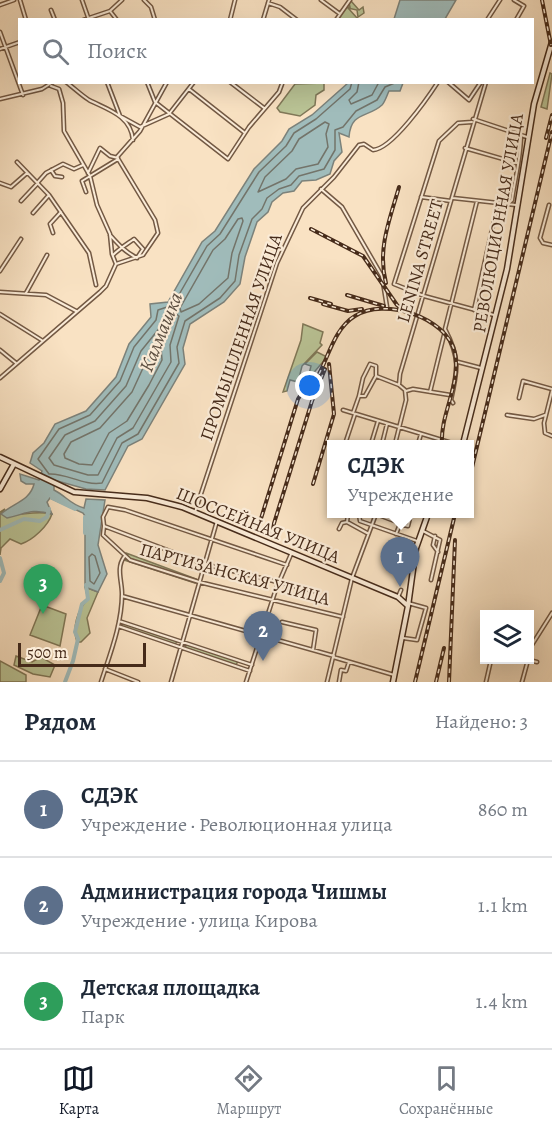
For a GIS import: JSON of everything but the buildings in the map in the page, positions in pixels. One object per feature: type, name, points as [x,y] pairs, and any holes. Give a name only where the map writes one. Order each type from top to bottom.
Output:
[{"type":"main road","name":"РЕВОЛЮЦИОННАЯ УЛИЦА","points":[[464,440],[497,315],[538,85],[552,42]]},
{"type":"main road","name":"ШОССЕЙНАЯ УЛИЦА","points":[[0,457],[57,485],[84,494],[159,500],[195,512],[400,598]]},
{"type":"main road","points":[[0,489],[14,464]]},
{"type":"main road","points":[[393,682],[417,541],[426,518]]},
{"type":"main road","points":[[400,598],[409,595]]},
{"type":"main road","points":[[400,598],[408,604]]},
{"type":"street","points":[[0,5],[14,0]]},
{"type":"street","points":[[20,0],[25,18]]},
{"type":"street","points":[[82,0],[89,18]]},
{"type":"street","points":[[92,18],[110,11],[122,0]]},
{"type":"street","points":[[144,0],[151,7],[154,18]]},
{"type":"street","points":[[230,18],[235,0]]},
{"type":"street","points":[[321,0],[340,14]]},
{"type":"street","points":[[337,18],[350,0]]},
{"type":"street","points":[[488,18],[500,0]]},
{"type":"street","points":[[514,0],[524,6],[517,18]]},
{"type":"street","points":[[264,18],[269,1],[294,18]]},
{"type":"street","points":[[51,10],[54,18]]},
{"type":"street","points":[[110,11],[115,18]]},
{"type":"street","points":[[0,32],[18,81]]},
{"type":"street","points":[[0,49],[18,43]]},
{"type":"street","points":[[19,84],[23,95]]},
{"type":"street","points":[[0,99],[23,95],[52,84],[60,91],[64,131],[89,174],[97,205],[110,235],[112,255],[116,264],[106,286],[100,292],[0,378]]},
{"type":"street","points":[[68,84],[87,99],[111,108],[132,132],[133,140]]},
{"type":"street","points":[[108,84],[120,116],[142,127]]},
{"type":"street","points":[[148,84],[155,102],[228,159],[264,108],[279,92],[280,84]]},
{"type":"street","points":[[116,264],[138,258],[154,242],[158,229],[118,159],[119,152],[133,140],[142,127],[166,84]]},
{"type":"street","points":[[142,127],[169,114],[193,84]]},
{"type":"street","points":[[232,84],[264,108]]},
{"type":"street","name":"ПРОМЫШЛЕННАЯ УЛИЦА","points":[[195,512],[277,264],[303,208],[359,145],[364,144],[373,150],[381,149],[412,118],[437,84]]},
{"type":"street","points":[[450,84],[469,100],[480,84]]},
{"type":"street","name":"LENINA STREET","points":[[399,385],[453,199],[465,148],[485,84]]},
{"type":"street","points":[[189,89],[245,133]]},
{"type":"street","points":[[497,315],[424,296],[394,284],[438,141],[458,123],[473,121],[528,138]]},
{"type":"street","points":[[508,204],[512,200],[517,164],[521,155],[521,135]]},
{"type":"street","points":[[89,174],[98,149],[103,148],[110,156],[118,159]]},
{"type":"street","points":[[465,148],[517,164]]},
{"type":"street","points":[[86,192],[81,182],[89,174],[118,159]]},
{"type":"street","points":[[17,162],[49,195],[89,253],[96,285]]},
{"type":"street","points":[[21,201],[51,170],[65,164],[74,169],[83,165]]},
{"type":"street","points":[[51,170],[55,176],[62,177]]},
{"type":"street","points":[[0,183],[11,187],[27,173]]},
{"type":"street","points":[[321,189],[342,207],[382,276],[387,307]]},
{"type":"street","points":[[33,213],[49,195]]},
{"type":"street","points":[[421,197],[517,205]]},
{"type":"street","points":[[430,392],[477,201]]},
{"type":"street","points":[[474,310],[498,203]]},
{"type":"street","points":[[549,205],[540,238],[543,243],[552,245]]},
{"type":"street","points":[[53,233],[50,224],[61,212]]},
{"type":"street","points":[[110,235],[122,248],[138,258]]},
{"type":"street","points":[[0,271],[21,239]]},
{"type":"street","points":[[112,255],[134,239],[142,248],[138,258]]},
{"type":"street","points":[[26,294],[46,255]]},
{"type":"street","points":[[0,292],[46,295],[76,311]]},
{"type":"street","points":[[0,314],[43,341]]},
{"type":"street","points":[[445,333],[455,348],[458,362],[451,400],[453,403]]},
{"type":"street","points":[[0,350],[17,364]]},
{"type":"street","points":[[458,362],[483,368]]},
{"type":"street","points":[[346,440],[363,378],[370,364],[376,366],[376,376],[365,396],[359,396]]},
{"type":"street","points":[[376,376],[399,385],[406,391]]},
{"type":"street","points":[[519,398],[523,381],[552,390],[546,415],[545,433],[552,436]]},
{"type":"street","points":[[406,391],[413,389],[450,395]]},
{"type":"street","points":[[396,440],[406,391]]},
{"type":"street","points":[[343,410],[441,440]]},
{"type":"street","points":[[507,415],[534,419],[546,415]]},
{"type":"street","points":[[372,440],[378,421]]},
{"type":"street","points":[[383,440],[387,424]]},
{"type":"street","points":[[419,440],[421,434]]},
{"type":"street","name":"ШОССЕЙНАЯ УЛИЦА","points":[[104,526],[103,517],[108,507],[125,510],[287,565]]},
{"type":"street","points":[[347,518],[347,522]]},
{"type":"street","points":[[359,518],[370,526],[417,541]]},
{"type":"street","points":[[327,682],[352,578],[374,518]]},
{"type":"street","points":[[387,518],[408,526],[410,518]]},
{"type":"street","points":[[396,534],[402,518]]},
{"type":"street","points":[[171,682],[216,521]]},
{"type":"street","points":[[339,529],[342,523],[347,522],[367,533]]},
{"type":"street","points":[[104,526],[204,564],[318,592]]},
{"type":"street","name":"ПАРТИЗАНСКАЯ УЛИЦА","points":[[104,526],[103,535],[125,557],[199,582],[343,617]]},
{"type":"street","points":[[421,530],[440,540],[431,580]]},
{"type":"street","points":[[435,536],[433,545],[438,552]]},
{"type":"street","points":[[246,682],[279,582],[292,552]]},
{"type":"street","points":[[101,682],[119,621],[122,596],[119,566],[125,557]]},
{"type":"street","points":[[400,598],[401,590]]},
{"type":"street","points":[[122,596],[394,675]]},
{"type":"street","points":[[402,638],[417,640],[426,608],[408,604]]},
{"type":"street","points":[[534,642],[552,613]]},
{"type":"street","points":[[119,621],[183,640],[252,665]]},
{"type":"street","points":[[282,622],[316,630],[313,650]]},
{"type":"street","points":[[118,626],[250,671]]},
{"type":"street","points":[[339,682],[341,670],[346,671],[349,662]]},
{"type":"street","points":[[486,682],[489,664]]},
{"type":"street","points":[[522,682],[527,664]]},
{"type":"street","points":[[105,669],[138,682]]},
{"type":"green space","points":[[351,1],[359,10],[363,7],[364,13],[358,17],[357,10],[348,8],[357,18],[339,18],[346,7],[350,7]]},
{"type":"green space","points":[[550,73],[552,74],[547,109],[541,107]]},
{"type":"green space","points":[[295,84],[324,84],[324,90],[316,95],[315,105],[300,116],[280,112],[277,108]]},
{"type":"green space","points":[[303,324],[323,332],[320,343],[322,345],[302,366],[298,382],[290,380],[287,391],[283,392],[301,340]]},
{"type":"green space","points":[[317,352],[327,357],[311,376],[309,374],[311,366],[305,364]]},
{"type":"green space","points":[[5,509],[1,514],[38,512],[52,514],[44,528],[35,536],[21,544],[10,539],[1,548],[0,555],[0,512]]},
{"type":"green space","points":[[126,553],[196,579],[195,583],[124,560]]},
{"type":"green space","points":[[85,587],[98,592],[87,618],[90,633],[81,642],[77,642],[75,631],[77,619],[88,599]]},
{"type":"green space","points":[[42,605],[66,614],[60,646],[30,635]]},
{"type":"green space","points":[[119,622],[177,640],[177,642],[174,645],[119,626]]},
{"type":"green space","points":[[187,643],[238,661],[236,665],[185,648]]},
{"type":"green space","points":[[16,656],[32,662],[41,657],[55,665],[50,677],[33,674],[14,665]]},
{"type":"green space","points":[[0,661],[26,675],[26,682],[0,682]]},
{"type":"water","points":[[400,0],[456,0],[446,18],[394,18]]},
{"type":"water","points":[[347,84],[403,84],[400,91],[389,91],[382,105],[377,109],[357,119],[350,129],[349,137],[339,133],[342,152],[334,161],[330,174],[316,180],[302,181],[294,191],[283,193],[272,202],[268,212],[257,222],[245,257],[240,284],[224,302],[190,324],[183,348],[185,364],[142,439],[128,446],[105,490],[86,489],[54,480],[54,490],[79,507],[84,508],[86,499],[105,500],[98,545],[107,574],[98,592],[85,587],[85,516],[83,513],[50,498],[47,502],[52,514],[29,512],[7,518],[1,514],[25,498],[32,490],[34,484],[21,481],[20,474],[39,480],[42,471],[30,463],[33,453],[44,443],[55,424],[86,411],[116,377],[129,344],[151,317],[150,304],[168,302],[202,242],[215,231],[254,169],[282,141],[289,129],[312,115]]},
{"type":"waterway","points":[[52,498],[75,509]]},
{"type":"waterway","name":"Калмашка","points":[[0,530],[24,519],[40,521],[47,517],[49,509]]},
{"type":"waterway","points":[[85,517],[85,533]]},
{"type":"waterway","name":"Калмашка","points":[[0,558],[4,573],[0,581]]},
{"type":"waterway","points":[[65,682],[78,639],[75,632],[82,604],[88,599],[86,585]]},
{"type":"railway","points":[[542,0],[551,45]]},
{"type":"railway","points":[[546,138],[552,115]]},
{"type":"railway","points":[[474,459],[552,132]]},
{"type":"railway","points":[[386,283],[384,246],[399,187]]},
{"type":"railway","points":[[311,229],[363,256],[397,305],[406,312]]},
{"type":"railway","points":[[347,295],[384,306]]},
{"type":"railway","points":[[310,298],[331,304]]},
{"type":"railway","points":[[323,304],[348,311],[362,309]]},
{"type":"railway","points":[[319,374],[337,335],[342,327],[355,316],[367,311],[382,309],[397,310],[427,320],[450,340],[455,353],[455,376],[442,440]]},
{"type":"railway","points":[[313,484],[334,414],[329,364]]},
{"type":"railway","points":[[271,533],[312,401],[325,369]]},
{"type":"railway","points":[[259,525],[298,399],[314,374]]},
{"type":"railway","points":[[415,682],[454,518]]},
{"type":"railway","points":[[449,682],[455,540]]},
{"type":"railway","points":[[436,682],[444,648]]},
{"type":"place","name":"СДЭК","points":[[400,587]]},
{"type":"place","name":"Детская площадка","points":[[43,614]]},
{"type":"place","name":"Администрация города Чишмы","points":[[263,661]]}]
